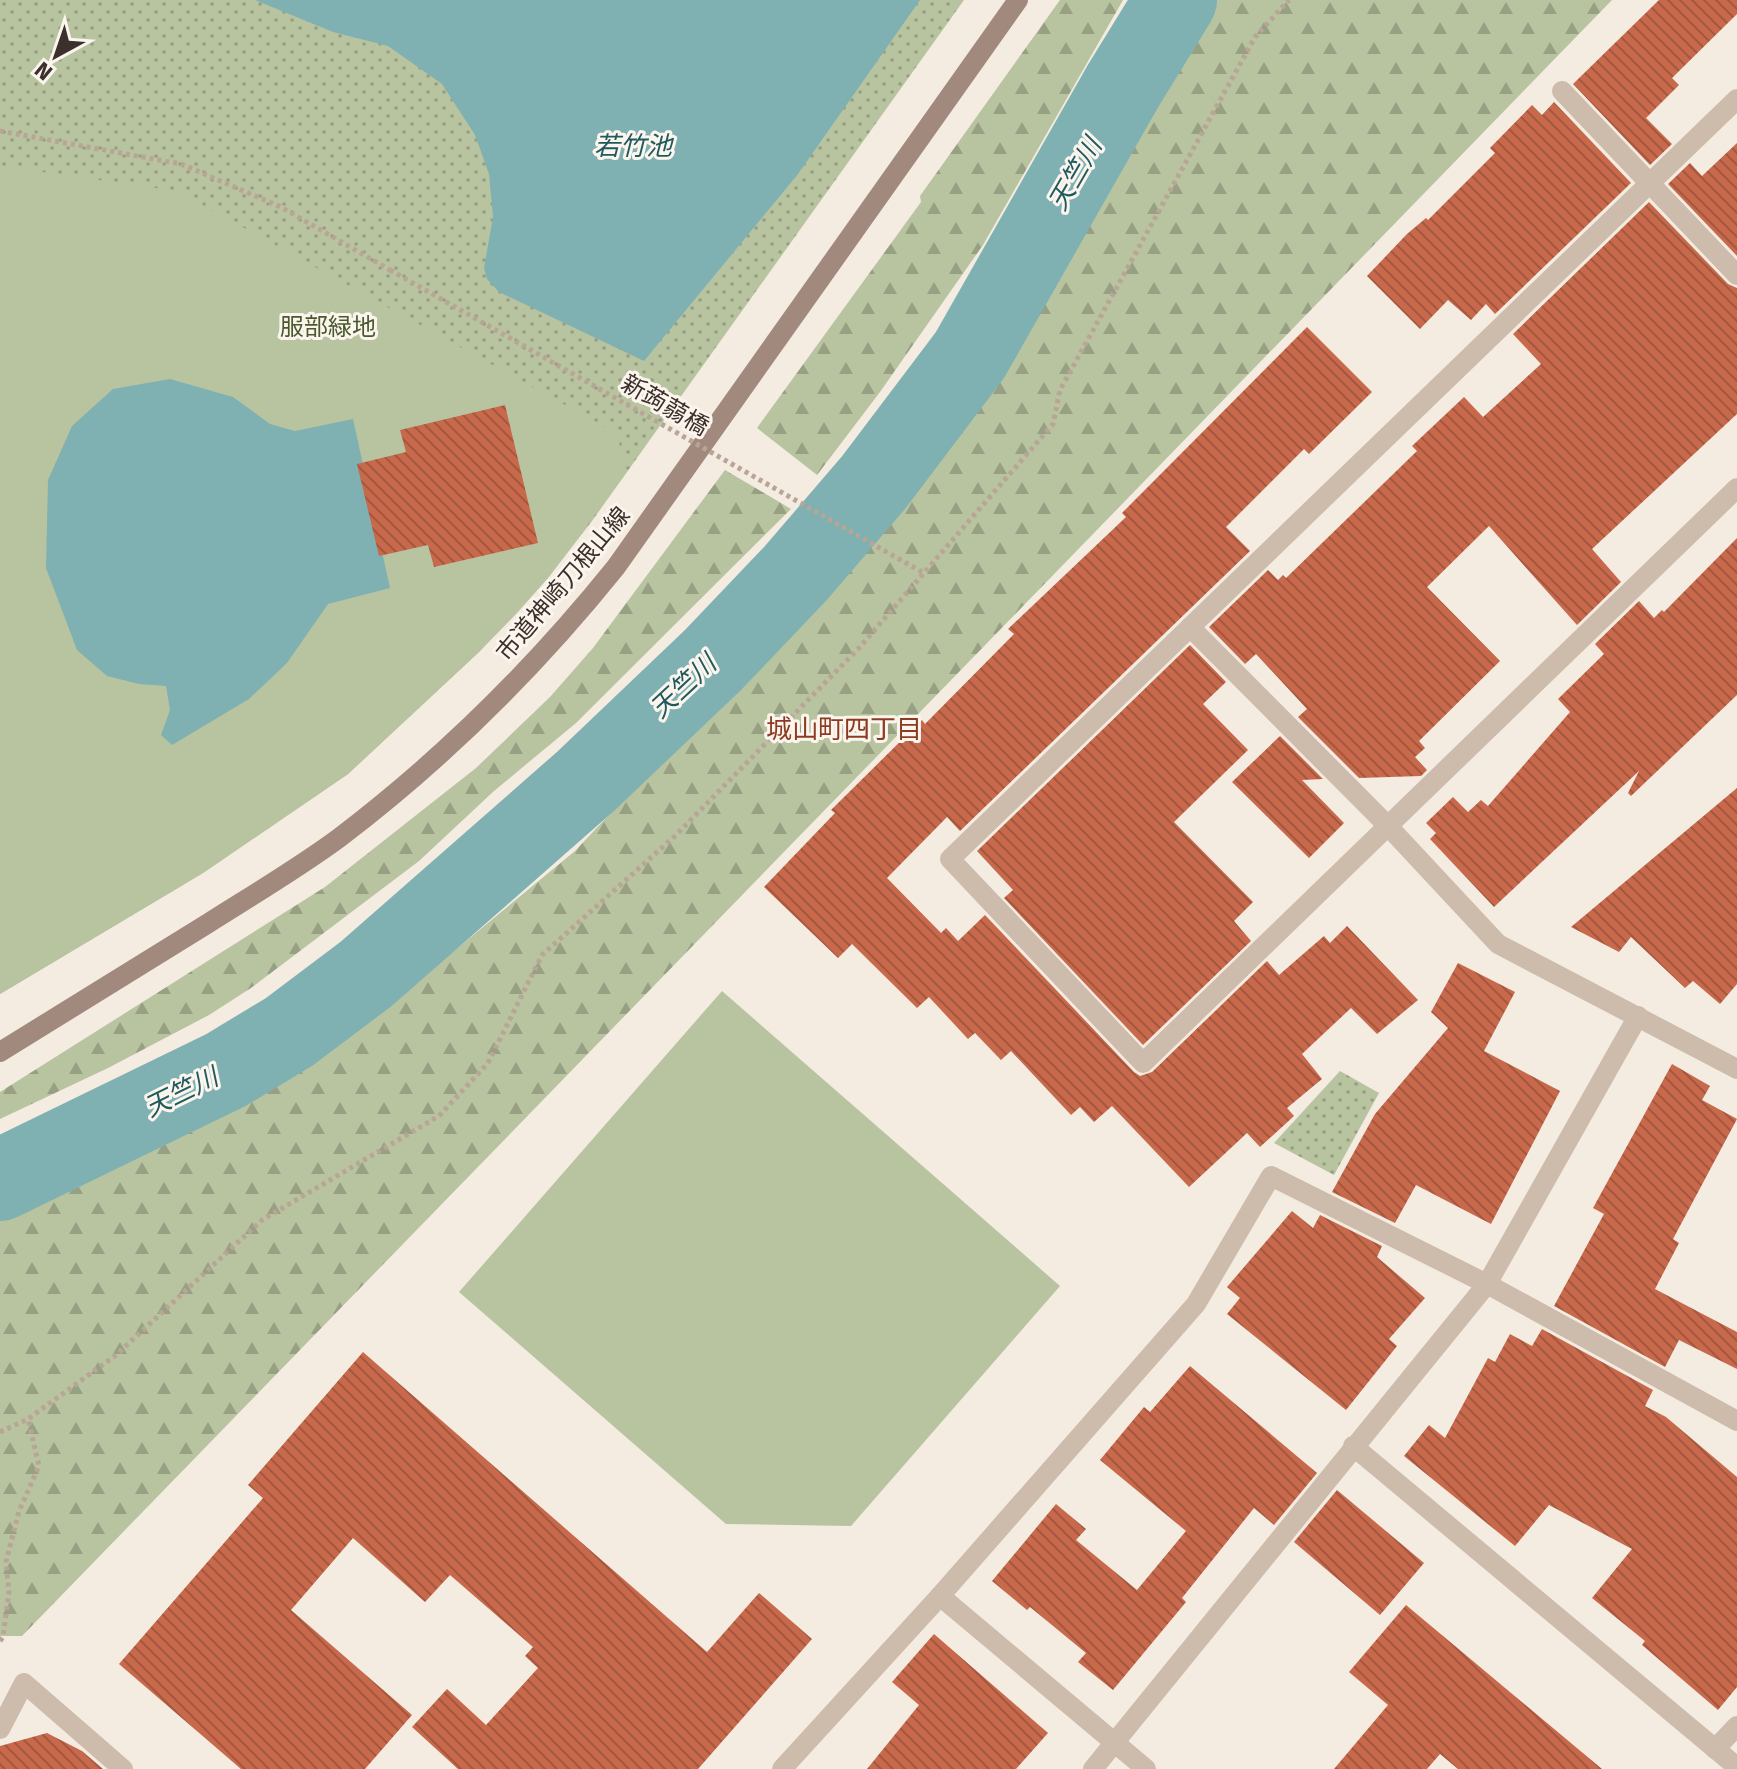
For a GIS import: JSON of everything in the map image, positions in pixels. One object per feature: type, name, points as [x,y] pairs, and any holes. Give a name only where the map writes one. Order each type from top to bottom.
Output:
[{"type":"street","name":"市道神崎刀根山線","points":[[4,1047],[285,875],[337,839],[450,747],[499,700],[616,567],[1018,0]]},
{"type":"street","points":[[1562,91],[1737,275]]},
{"type":"street","points":[[1737,99],[950,859],[1143,1063],[1737,488]]},
{"type":"street","points":[[1190,627],[1387,825],[1498,944],[1737,1069]]},
{"type":"street","points":[[1093,1769],[1487,1284],[1638,1016]]},
{"type":"street","points":[[782,1769],[940,1596],[1196,1304],[1271,1176],[1487,1284],[1737,1421]]},
{"type":"street","points":[[1353,1446],[1737,1767]]},
{"type":"street","points":[[940,1596],[1146,1769]]},
{"type":"street","points":[[0,1729],[24,1683],[123,1769]]},
{"type":"street","points":[[1715,1749],[1737,1726]]},
{"type":"path","points":[[0,1432],[28,1419],[116,1355],[262,1220],[439,1116],[488,1063],[542,955],[675,836],[858,649],[1053,424],[1060,390],[1247,51],[1255,37],[1289,0]]},
{"type":"path","name":"新蒟蒻橋","points":[[0,131],[181,164],[281,207],[922,572]]},
{"type":"path","points":[[0,1641],[9,1592],[6,1562],[19,1511],[39,1466],[28,1419]]},
{"type":"green space","name":"服部緑地","points":[[0,0],[964,0],[592,521],[548,578],[479,652],[348,774],[203,873],[0,994]]},
{"type":"green space","points":[[1060,0],[1123,0],[983,245],[880,392],[817,475],[757,428],[921,202],[920,196]]},
{"type":"green space","points":[[1216,0],[1612,0],[22,1636],[0,1636],[0,1212],[90,1160],[240,1098],[392,1002],[575,851],[859,549],[993,376],[1112,162]]},
{"type":"green space","points":[[0,166],[177,191],[618,434],[624,476],[548,578],[517,613],[348,774],[203,873],[0,994]]},
{"type":"green space","points":[[725,470],[791,509],[576,723],[494,791],[419,861],[251,988],[209,1015],[108,1068],[0,1119],[0,1092],[325,887],[476,768],[550,697],[593,648]]},
{"type":"green space","points":[[722,991],[1060,1286],[851,1526],[726,1524],[459,1292]]},
{"type":"green space","points":[[1340,1071],[1379,1093],[1334,1175],[1274,1143]]},
{"type":"water","name":"若竹池","points":[[255,0],[920,0],[798,174],[644,361],[499,292],[487,279],[484,268],[493,217],[489,174],[475,135],[442,84],[388,46],[333,32]]},
{"type":"water","points":[[170,379],[233,397],[270,424],[295,431],[353,419],[390,588],[328,604],[287,663],[249,699],[172,745],[161,735],[170,710],[166,686],[139,684],[107,676],[77,650],[46,568],[48,480],[72,426],[113,389]]},
{"type":"building","points":[[1659,0],[1737,0],[1737,14],[1672,78],[1679,85],[1646,118],[1672,144],[1650,165],[1573,84]]},
{"type":"building","points":[[1554,102],[1631,183],[1495,314],[1486,304],[1471,320],[1448,300],[1420,329],[1367,276],[1407,234],[1426,218],[1428,220],[1495,153],[1490,148],[1532,105],[1542,115]]},
{"type":"building","points":[[1737,143],[1737,256],[1668,184],[1690,163],[1702,176]]},
{"type":"building","points":[[1649,202],[1728,284],[1737,288],[1737,414],[1592,549],[1621,582],[1577,625],[1489,526],[1427,587],[1500,661],[1419,741],[1425,748],[1415,757],[1427,770],[1421,776],[1359,778],[1298,717],[1307,709],[1256,654],[1245,664],[1209,627],[1268,570],[1278,580],[1283,575],[1286,578],[1417,451],[1412,446],[1464,397],[1483,417],[1541,364],[1513,334]]},
{"type":"building","points":[[1307,327],[1372,392],[1309,454],[1304,449],[1226,527],[1250,551],[960,831],[947,817],[887,878],[941,933],[946,928],[958,941],[985,915],[1140,1076],[1152,1072],[1267,961],[1279,975],[1324,936],[1330,943],[1347,926],[1418,1000],[1377,1034],[1351,1008],[1302,1054],[1322,1079],[1287,1108],[1294,1116],[1260,1147],[1247,1133],[1189,1187],[1112,1106],[1094,1122],[1080,1107],[1071,1115],[1011,1051],[1001,1060],[975,1033],[968,1039],[929,997],[917,1008],[852,944],[838,958],[764,887],[835,813],[831,810],[922,720],[925,724],[1014,634],[1008,629],[1126,517],[1122,513]]},
{"type":"building","points":[[505,405],[538,543],[434,567],[428,545],[379,556],[357,464],[406,452],[400,430]]},
{"type":"building","points":[[1737,538],[1737,695],[1631,796],[1628,793],[1639,771],[1494,907],[1430,839],[1436,833],[1426,823],[1453,797],[1468,812],[1481,800],[1488,806],[1570,712],[1558,699],[1604,654],[1595,644],[1639,601],[1654,618],[1662,610],[1664,612]]},
{"type":"building","points":[[1190,645],[1226,682],[1203,704],[1248,750],[1174,822],[1253,902],[1234,921],[1251,941],[1143,1045],[1004,898],[1013,890],[977,851]]},
{"type":"building","points":[[1280,736],[1323,779],[1302,780],[1344,823],[1309,858],[1232,782]]},
{"type":"building","points":[[1737,788],[1737,984],[1720,1004],[1693,981],[1685,988],[1631,937],[1619,952],[1571,927]]},
{"type":"building","points":[[1458,963],[1515,992],[1484,1051],[1560,1091],[1491,1224],[1416,1185],[1395,1223],[1332,1192],[1375,1114],[1448,1028],[1431,1012]]},
{"type":"building","points":[[1672,1064],[1710,1086],[1702,1100],[1737,1119],[1673,1239],[1679,1243],[1655,1289],[1737,1332],[1737,1369],[1679,1340],[1665,1367],[1554,1306],[1604,1214],[1593,1208]]},
{"type":"building","points":[[1292,1211],[1313,1228],[1320,1215],[1382,1246],[1377,1257],[1425,1298],[1389,1339],[1397,1346],[1346,1410],[1227,1314],[1240,1298],[1227,1287]]},
{"type":"building","points":[[1542,1329],[1653,1390],[1645,1406],[1666,1417],[1737,1477],[1737,1687],[1718,1710],[1642,1645],[1645,1641],[1592,1598],[1632,1549],[1549,1505],[1515,1546],[1404,1456],[1429,1425],[1445,1438],[1488,1358],[1495,1362],[1510,1334],[1532,1346]]},
{"type":"building","points":[[363,1352],[707,1652],[759,1593],[812,1639],[698,1769],[458,1769],[412,1727],[447,1689],[486,1725],[538,1668],[525,1656],[533,1647],[450,1575],[425,1602],[353,1538],[291,1610],[412,1715],[365,1769],[241,1769],[119,1664],[263,1498],[248,1485]]},
{"type":"building","points":[[1190,1366],[1317,1473],[1274,1525],[1254,1508],[1182,1598],[1186,1602],[1113,1690],[1078,1662],[1086,1653],[1030,1607],[1027,1610],[992,1581],[1056,1504],[1086,1529],[1076,1540],[1137,1590],[1186,1531],[1100,1460],[1144,1407],[1150,1412]]},
{"type":"building","points":[[1337,1490],[1424,1563],[1380,1615],[1294,1542]]},
{"type":"building","points":[[1406,1605],[1602,1769],[1458,1769],[1440,1754],[1427,1769],[1334,1769],[1388,1705],[1349,1672]]},
{"type":"building","points":[[934,1634],[1048,1733],[1016,1769],[867,1769],[919,1705],[892,1682]]},
{"type":"building","points":[[47,1733],[82,1751],[103,1769],[0,1769],[0,1746]]},
{"type":"waterway","name":"天竺川","points":[[0,1180],[226,1070],[289,1032],[366,974],[586,781],[713,660],[795,574],[874,482],[970,355],[1123,86],[1176,0]]},
{"type":"district","name":"城山町四丁目","points":[[844,729]]}]
